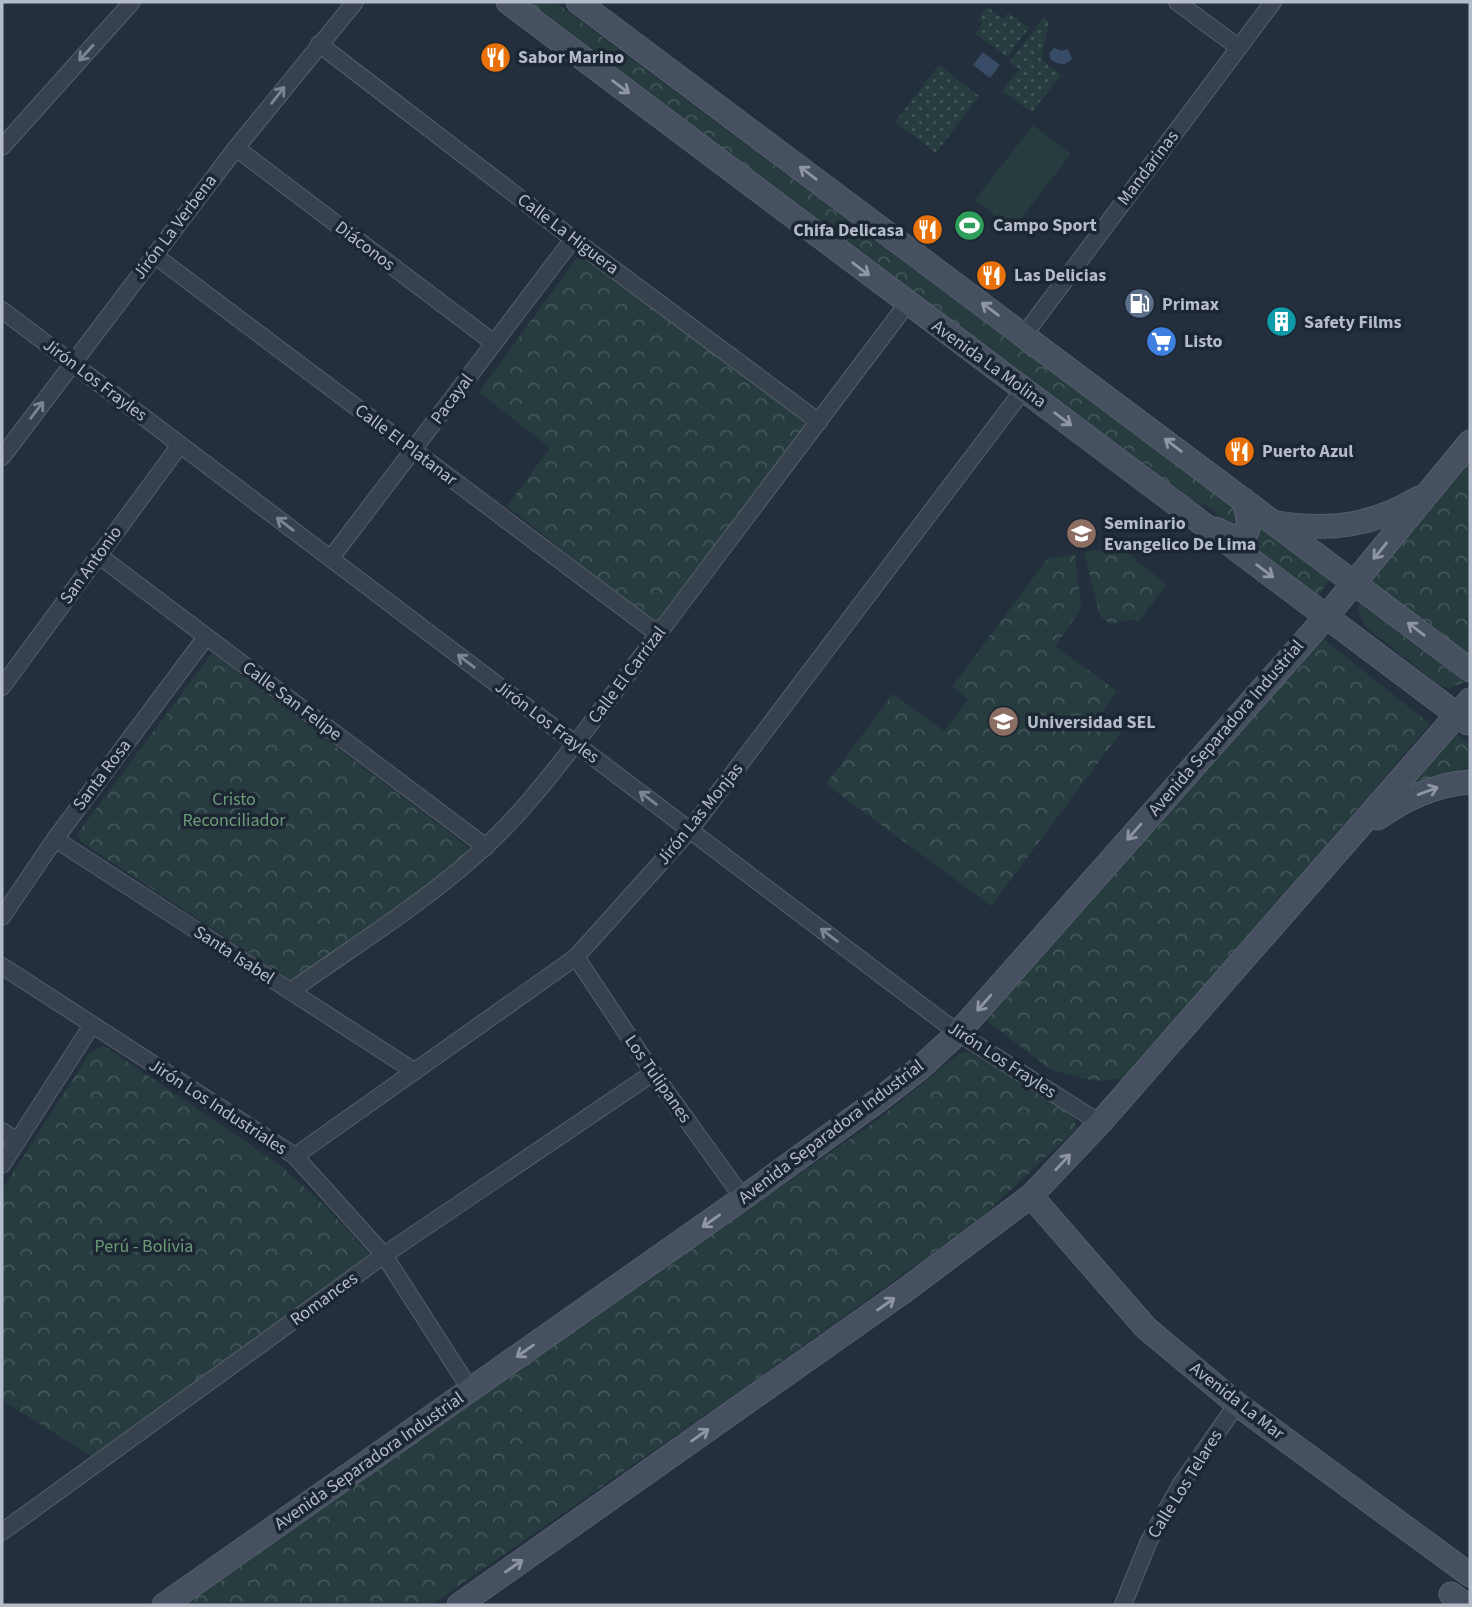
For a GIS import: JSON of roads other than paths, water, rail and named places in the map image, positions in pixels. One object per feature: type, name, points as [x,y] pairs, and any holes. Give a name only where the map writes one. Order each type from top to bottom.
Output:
[{"type":"main road","name":"Avenida La Molina","points":[[508,2],[1326,617],[1466,714]]},
{"type":"main road","points":[[578,2],[1470,670]]},
{"type":"main road","name":"Avenida Separadora Industrial","points":[[164,1605],[743,1198],[919,1068],[958,1033],[1326,617],[1470,442]]},
{"type":"main road","points":[[1275,523],[1339,527],[1400,509],[1428,493]]},
{"type":"main road","points":[[1186,511],[1225,534],[1240,538],[1248,531],[1250,524],[1244,500]]},
{"type":"main road","points":[[459,1605],[904,1291],[1031,1196],[1100,1123],[1350,838],[1466,714]]},
{"type":"main road","points":[[1350,838],[1409,799],[1436,788],[1470,782]]},
{"type":"main road","name":"Avenida La Mar","points":[[1031,1196],[1146,1328],[1237,1404],[1470,1574]]},
{"type":"street","points":[[2,147],[132,2]]},
{"type":"street","name":"Jirón La Verbena","points":[[2,457],[236,148],[355,2]]},
{"type":"street","points":[[1177,2],[1238,47]]},
{"type":"street","name":"Mandarinas","points":[[1024,335],[1273,2]]},
{"type":"street","name":"Calle La Higuera","points":[[319,44],[573,239],[819,422]]},
{"type":"street","name":"Diáconos","points":[[236,148],[494,343]]},
{"type":"street","name":"Pacayal","points":[[331,558],[573,239]]},
{"type":"street","name":"Calle El Platanar","points":[[154,255],[658,634]]},
{"type":"street","name":"Calle El Carrizal","points":[[291,991],[446,880],[486,847],[525,806],[576,744],[907,304]]},
{"type":"street","name":"Jirón Los Frayles","points":[[2,310],[958,1033],[1100,1123]]},
{"type":"street","name":"Jirón Las Monjas","points":[[295,1156],[576,957],[690,830],[1024,389]]},
{"type":"street","name":"San Antonio","points":[[2,687],[180,444]]},
{"type":"street","name":"Calle San Felipe","points":[[98,555],[486,847]]},
{"type":"street","name":"Santa Rosa","points":[[2,917],[55,839],[206,637]]},
{"type":"street","name":"Santa Isabel","points":[[55,839],[414,1071]]},
{"type":"street","name":"Los Tulipanes","points":[[576,957],[653,1073],[743,1198]]},
{"type":"street","name":"Jirón Los Industriales","points":[[2,966],[295,1156],[384,1255],[470,1389]]},
{"type":"street","points":[[2,1165],[92,1025]]},
{"type":"street","name":"Romances","points":[[2,1532],[384,1255],[653,1073]]},
{"type":"street","points":[[2,1131],[17,1141]]},
{"type":"street","name":"Calle Los Telares","points":[[1123,1605],[1149,1541],[1181,1484],[1237,1404]]},
{"type":"street","points":[[1453,1601],[1470,1574]]},
{"type":"water","points":[[1054,48],[1062,51],[1068,49],[1072,59],[1062,64],[1051,60],[1049,53]]},
{"type":"water","points":[[983,52],[1000,65],[990,78],[973,65]]},
{"type":"place","name":"Sabor Marino","points":[[495,57]]},
{"type":"place","name":"Campo Sport","points":[[970,225]]},
{"type":"place","name":"Chifa Delicasa","points":[[927,230]]},
{"type":"place","name":"Las Delicias","points":[[991,275]]},
{"type":"place","name":"Primax","points":[[1139,304]]},
{"type":"place","name":"Safety Films","points":[[1281,322]]},
{"type":"place","name":"Listo","points":[[1161,341]]},
{"type":"place","name":"Puerto Azul","points":[[1239,451]]},
{"type":"place","name":"Seminario Evangelico De Lima","points":[[1081,533]]},
{"type":"place","name":"Universidad SEL","points":[[1004,722]]},
{"type":"park label","name":"Cristo Reconciliador","points":[[234,809]]},
{"type":"park label","name":"Perú - Bolivia","points":[[144,1246]]}]
